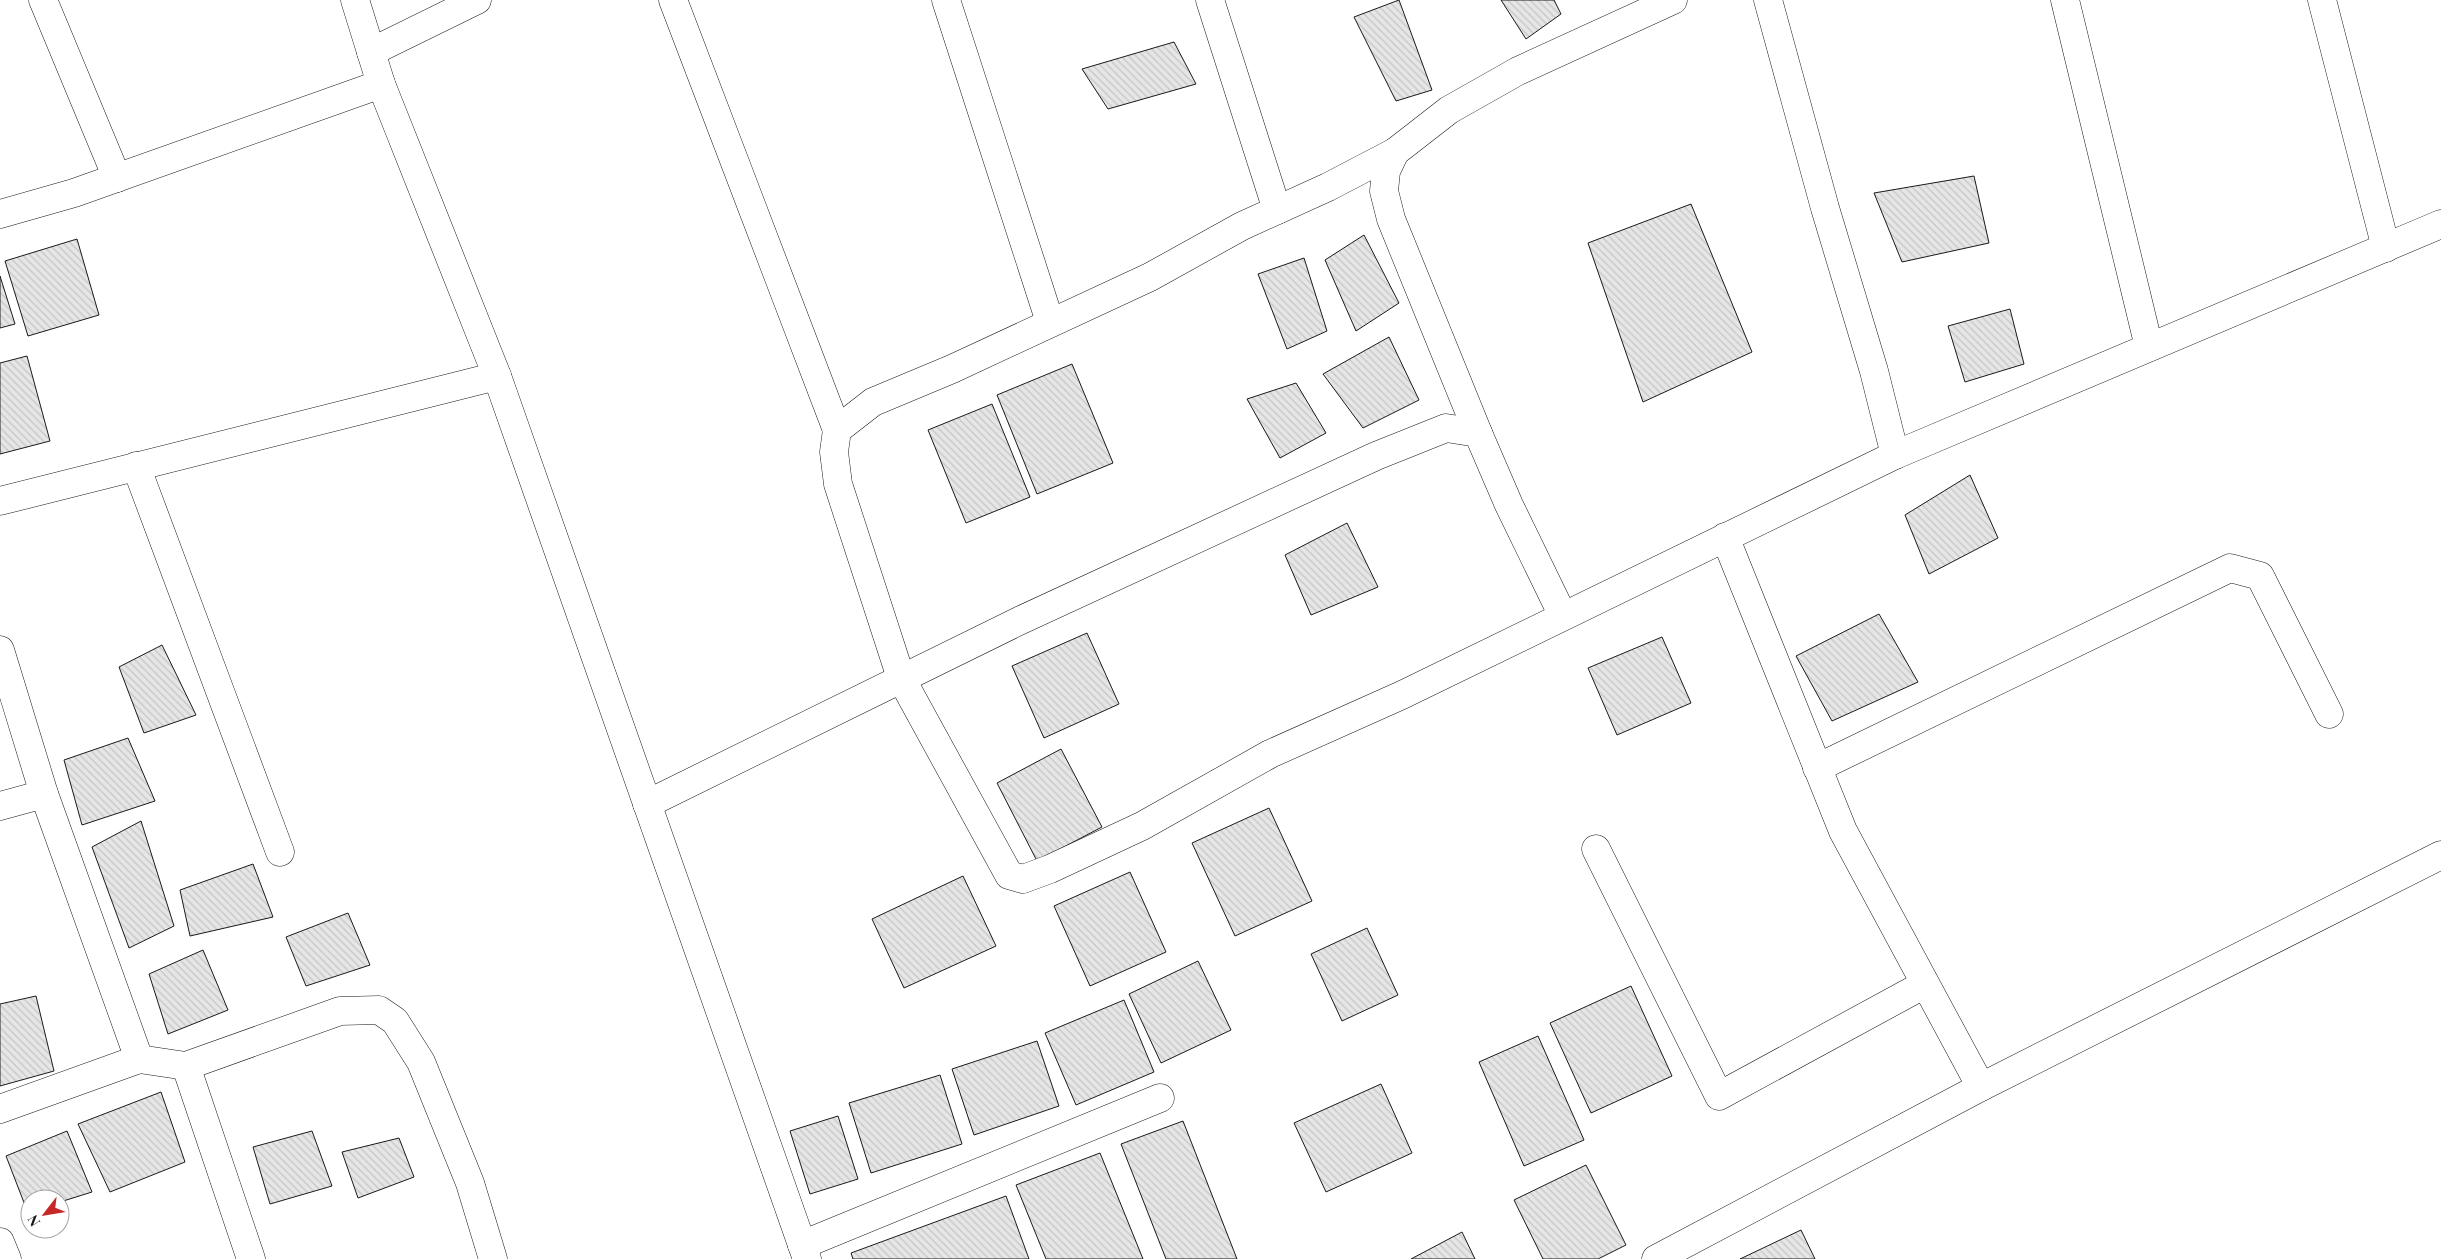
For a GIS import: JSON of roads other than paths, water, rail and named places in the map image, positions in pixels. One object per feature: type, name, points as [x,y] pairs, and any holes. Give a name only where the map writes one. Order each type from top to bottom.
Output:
[{"type":"street","points":[[43,0],[116,178]]},
{"type":"street","points":[[355,0],[381,84],[496,376],[805,1252],[1160,1098]]},
{"type":"street","points":[[372,52],[477,0]]},
{"type":"street","points":[[673,0],[837,430],[834,452],[838,484],[901,678],[1009,875],[1023,879],[1050,870],[1142,826],[1270,754],[1402,695],[1895,455],[2441,224]]},
{"type":"street","points":[[946,0],[1050,322]]},
{"type":"street","points":[[1210,0],[1277,210]]},
{"type":"street","points":[[837,430],[873,402],[952,369],[1150,277],[1242,226],[1328,187],[1395,152],[1449,110],[1518,70],[1673,0]]},
{"type":"street","points":[[1768,0],[1825,208],[1874,371],[1895,455]]},
{"type":"street","points":[[2065,0],[2149,347]]},
{"type":"street","points":[[2322,0],[2386,248]]},
{"type":"street","points":[[0,214],[116,178],[381,84]]},
{"type":"street","points":[[1395,152],[1386,171],[1384,191],[1386,205],[1409,268],[1509,505],[1563,616]]},
{"type":"street","points":[[0,501],[496,376]]},
{"type":"street","points":[[647,804],[901,678],[1376,456],[1446,428],[1478,433]]},
{"type":"street","points":[[136,466],[280,852]]},
{"type":"street","points":[[1725,537],[1843,831],[1981,1087]]},
{"type":"street","points":[[1817,768],[2230,568],[2260,576],[2329,714]]},
{"type":"street","points":[[0,650],[44,794],[139,1059]]},
{"type":"street","points":[[0,806],[44,794]]},
{"type":"street","points":[[1596,849],[1719,1096],[1925,984]]},
{"type":"street","points":[[1656,1259],[1981,1087],[2441,855]]},
{"type":"street","points":[[0,1109],[139,1059],[186,1066],[340,1011],[379,1010],[394,1021],[421,1062],[470,1183],[493,1259]]},
{"type":"street","points":[[186,1066],[251,1259]]},
{"type":"street","points":[[0,1242],[7,1259]]}]
